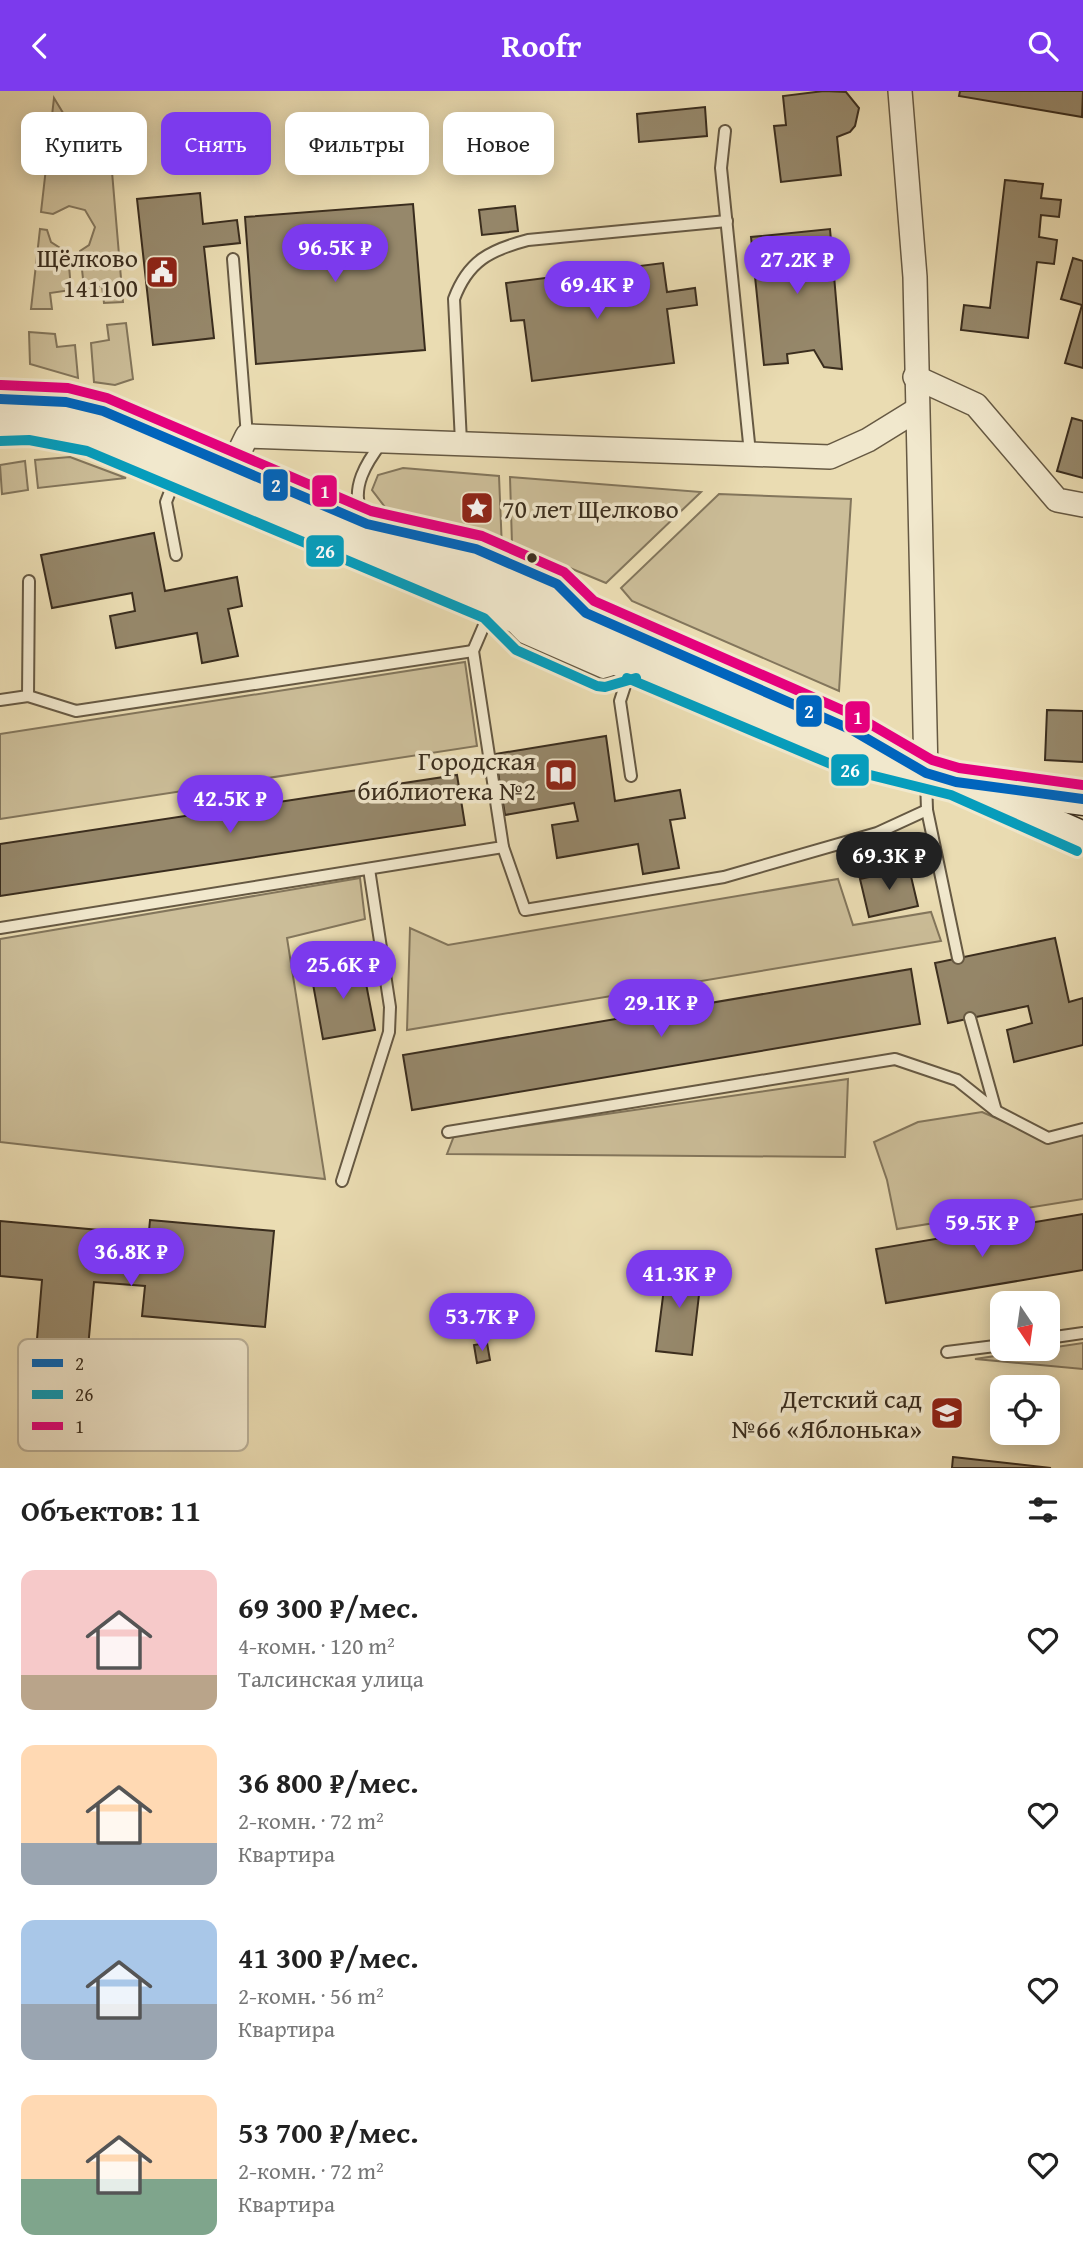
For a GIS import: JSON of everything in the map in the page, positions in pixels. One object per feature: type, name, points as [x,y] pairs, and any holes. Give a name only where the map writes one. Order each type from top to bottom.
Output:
[{"type":"main road","points":[[0,399],[66,402],[103,411],[227,478],[492,606],[843,754],[956,782],[1083,838]]},
{"type":"main road","points":[[0,428],[30,426],[91,438],[177,473],[227,478],[366,523],[586,613],[852,730],[926,773]]},
{"type":"main road","points":[[956,782],[1083,799]]},
{"type":"street","points":[[900,91],[915,277],[915,411],[926,773]]},
{"type":"street","points":[[915,377],[976,405],[1058,500],[1083,505]]},
{"type":"street","points":[[227,478],[247,436],[830,457],[868,440],[915,411]]},
{"type":"lane","points":[[725,131],[721,168],[750,453]]},
{"type":"lane","points":[[461,442],[454,299],[460,282],[472,267],[496,249],[528,240],[727,221]]},
{"type":"lane","points":[[233,259],[246,389],[247,436]]},
{"type":"lane","points":[[366,523],[359,511],[357,489],[370,457],[383,440]]},
{"type":"lane","points":[[176,555],[166,502],[177,473]]},
{"type":"lane","points":[[28,697],[29,581]]},
{"type":"lane","points":[[492,606],[472,651],[503,847],[525,910],[723,877],[877,832],[927,810]]},
{"type":"lane","points":[[0,701],[28,697],[76,711],[472,651]]},
{"type":"lane","points":[[631,776],[620,701],[632,665]]},
{"type":"lane","points":[[926,773],[927,810],[958,958]]},
{"type":"lane","points":[[0,928],[503,847]]},
{"type":"lane","points":[[342,1181],[388,1032],[390,1007],[369,869]]},
{"type":"lane","points":[[970,1019],[996,1111]]},
{"type":"lane","points":[[448,1132],[895,1059],[957,1080],[996,1111],[1048,1137],[1083,1129]]},
{"type":"lane","points":[[1060,1336],[1083,1333]]},
{"type":"lane","points":[[947,1352],[990,1347]]},
{"type":"shaded area","points":[[54,98],[62,112],[52,112]]},
{"type":"shaded area","points":[[45,175],[112,175],[123,302],[104,303],[102,286],[84,288],[80,251],[89,245],[95,227],[85,210],[69,206],[53,214],[41,212]]},
{"type":"shaded area","points":[[40,229],[47,230],[51,242],[68,253],[71,290],[50,293],[52,309],[31,309]]},
{"type":"shaded area","points":[[126,323],[133,379],[115,385],[94,382],[91,343],[109,340],[107,325]]},
{"type":"shaded area","points":[[29,332],[55,334],[57,347],[75,345],[78,378],[30,364]]},
{"type":"shaded area","points":[[70,457],[126,478],[38,488],[35,460]]},
{"type":"shaded area","points":[[25,461],[28,490],[2,494],[0,465]]},
{"type":"shaded area","points":[[403,468],[499,476],[502,549],[480,540],[400,518],[388,511],[372,490],[378,475]]},
{"type":"shaded area","points":[[510,477],[701,492],[606,583],[512,544]]},
{"type":"shaded area","points":[[719,494],[851,499],[839,691],[632,601],[621,588]]},
{"type":"shaded area","points":[[465,662],[477,746],[0,819],[0,734]]},
{"type":"shaded area","points":[[360,878],[365,919],[287,938],[325,1179],[0,1142],[0,939]]},
{"type":"shaded area","points":[[838,879],[853,925],[931,912],[941,941],[407,1030],[410,928],[448,945]]},
{"type":"shaded area","points":[[848,1079],[845,1157],[447,1154],[454,1136]]},
{"type":"shaded area","points":[[982,1112],[1051,1142],[1083,1135],[1083,1199],[897,1229],[887,1180],[874,1142],[918,1122]]},
{"type":"shaded area","points":[[1083,1343],[1083,1369],[997,1361],[1060,1361],[1060,1346]]},
{"type":"building","points":[[824,91],[846,92],[859,108],[855,126],[850,132],[837,137],[841,175],[781,182],[774,126],[786,125],[783,96]]},
{"type":"building","points":[[960,91],[1083,91],[1082,117],[959,96]]},
{"type":"building","points":[[705,107],[707,136],[639,142],[637,114]]},
{"type":"building","points":[[1005,180],[1043,184],[1041,198],[1061,200],[1059,217],[1041,215],[1039,237],[1057,240],[1054,264],[1037,262],[1028,338],[961,330],[964,305],[990,308]]},
{"type":"building","points":[[200,193],[203,224],[237,220],[240,243],[204,247],[214,338],[153,345],[137,199]]},
{"type":"building","points":[[413,204],[425,350],[256,364],[245,217]]},
{"type":"building","points":[[515,206],[518,231],[482,235],[479,210]]},
{"type":"building","points":[[830,229],[842,369],[824,367],[814,350],[787,354],[788,363],[764,365],[751,237]]},
{"type":"building","points":[[1073,258],[1083,261],[1083,368],[1065,363],[1082,305],[1061,299]]},
{"type":"building","points":[[663,263],[667,292],[695,288],[697,305],[667,309],[674,363],[532,381],[524,320],[511,321],[506,283]]},
{"type":"building","points":[[1072,418],[1083,421],[1083,478],[1057,471]]},
{"type":"building","points":[[154,533],[165,591],[237,577],[242,606],[228,609],[238,656],[202,663],[197,633],[116,648],[110,616],[135,611],[132,593],[52,608],[41,555]]},
{"type":"building","points":[[1047,710],[1083,711],[1083,762],[1045,760]]},
{"type":"building","points":[[606,736],[615,801],[680,790],[685,818],[670,820],[679,868],[643,874],[638,844],[557,858],[552,825],[578,821],[574,803],[505,815],[495,754]]},
{"type":"building","points":[[457,775],[465,825],[0,896],[0,844]]},
{"type":"building","points":[[909,868],[918,906],[869,917],[860,879]]},
{"type":"building","points":[[1055,938],[1069,1002],[1083,998],[1083,1045],[1014,1062],[1007,1030],[1032,1023],[1028,1006],[948,1023],[935,963]]},
{"type":"building","points":[[362,963],[375,1030],[323,1039],[311,973]]},
{"type":"building","points":[[911,969],[920,1024],[412,1110],[403,1055]]},
{"type":"building","points":[[1083,1214],[1083,1270],[886,1303],[876,1249]]},
{"type":"building","points":[[150,1220],[274,1231],[265,1327],[142,1316],[145,1286],[94,1282],[89,1339],[37,1339],[42,1280],[0,1276],[0,1221],[99,1230],[97,1248],[147,1253]]},
{"type":"building","points":[[667,1265],[702,1269],[692,1355],[656,1351]]},
{"type":"building","points":[[487,1343],[490,1360],[477,1363],[474,1345]]},
{"type":"building","points":[[953,1457],[1051,1468],[952,1468]]},
{"type":"transit line","name":"1","points":[[1,385],[68,388],[107,398],[371,511],[482,536],[564,572],[594,601],[858,717],[932,760],[959,768],[1083,785]]},
{"type":"transit line","name":"2","points":[[0,399],[66,402],[103,411],[367,524],[476,549],[557,584],[586,613],[852,730],[926,773],[956,782],[1083,799]]},
{"type":"transit line","name":"26","points":[[0,441],[29,440],[87,451],[484,618],[516,650],[597,686],[605,687],[636,678]]},
{"type":"transit line","name":"26","points":[[627,678],[838,767],[951,795],[1077,851]]},
{"type":"place","name":"Щёлково 141100","points":[[162,272]]},
{"type":"place","name":"70 лет Щелково","points":[[477,508]]},
{"type":"place","name":"Городская библиотека №2","points":[[561,775]]},
{"type":"place","name":"Детский сад №66 «Яблонька»","points":[[947,1413]]}]
